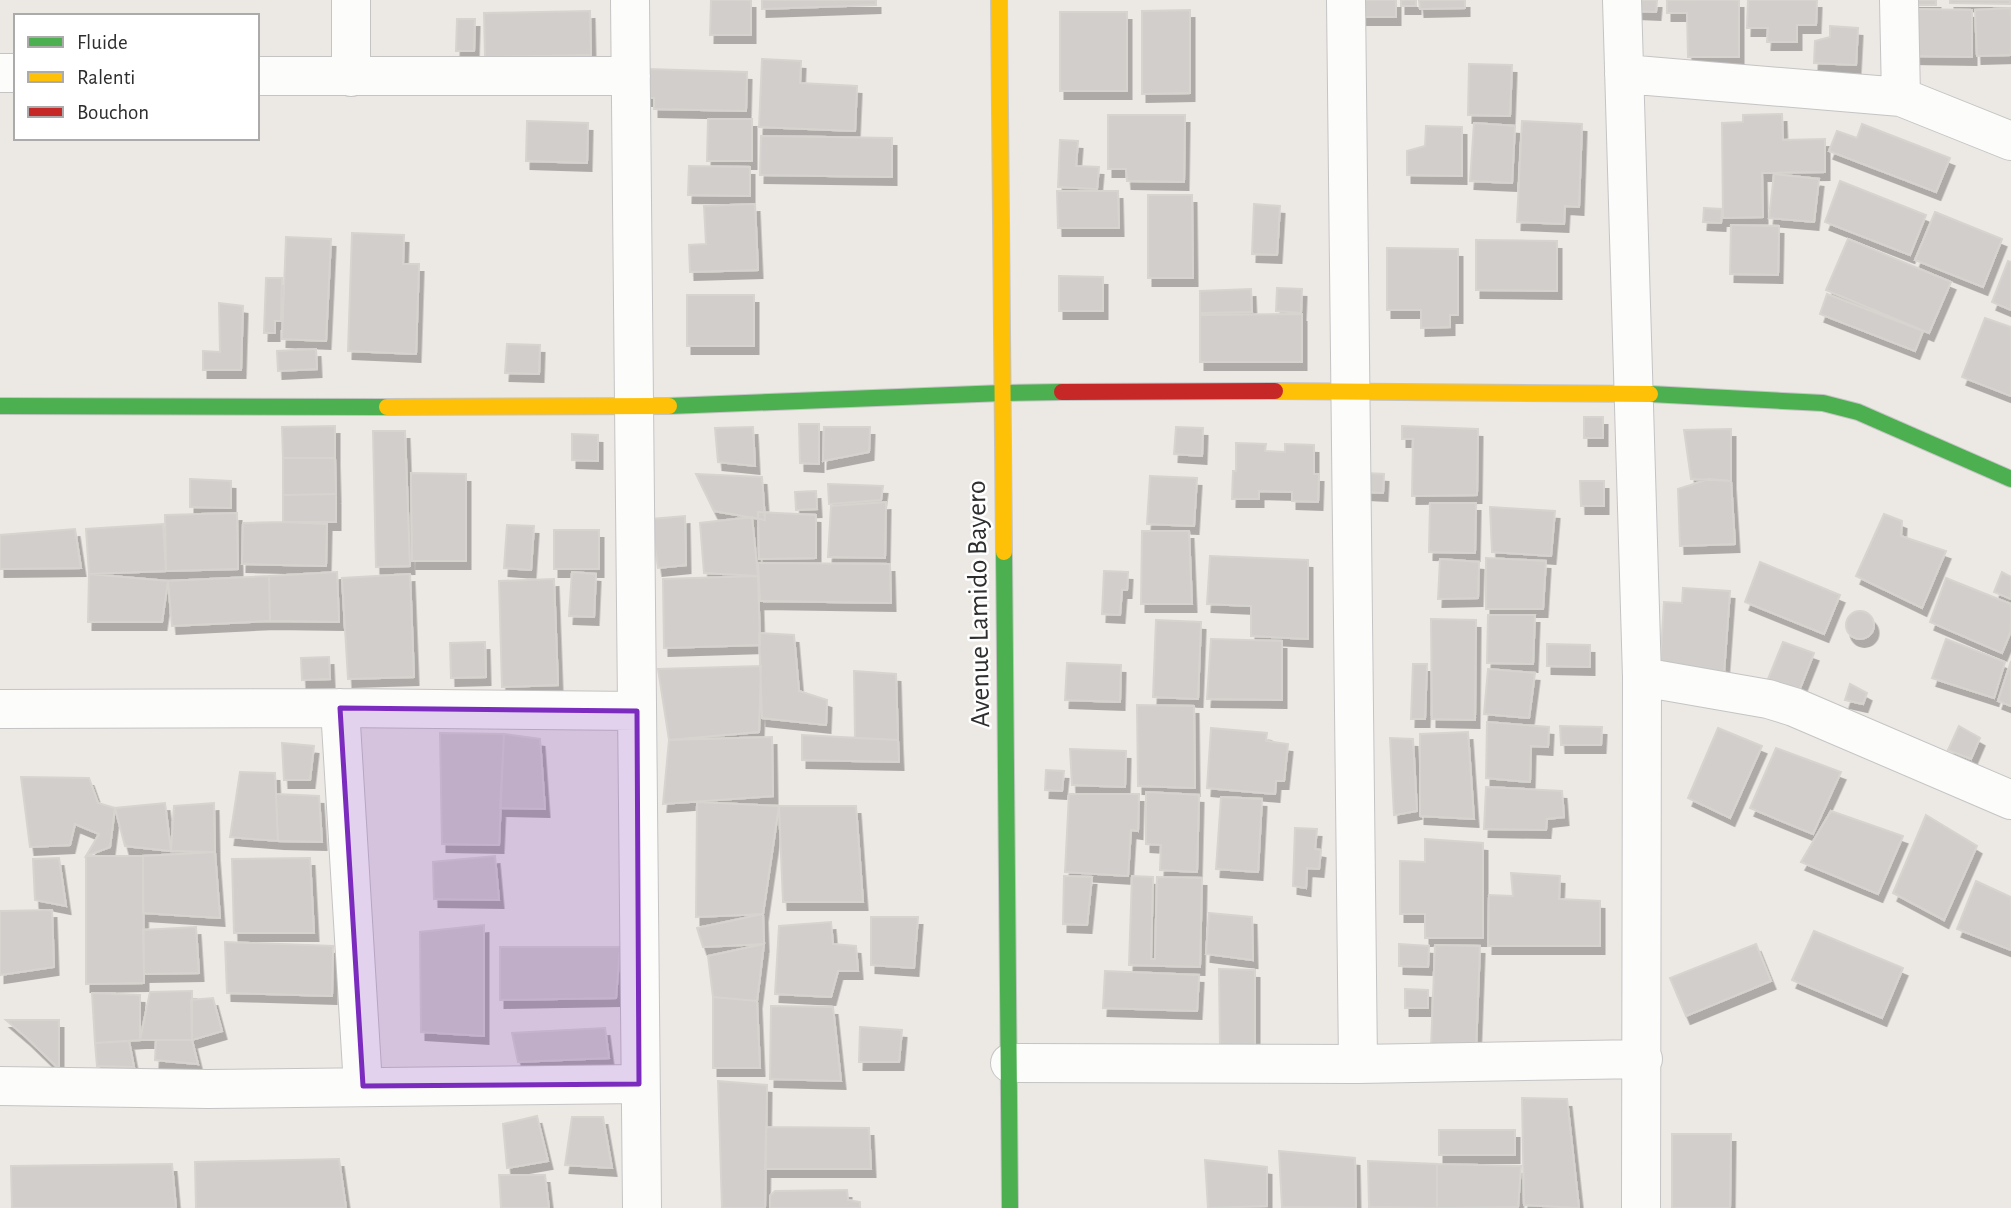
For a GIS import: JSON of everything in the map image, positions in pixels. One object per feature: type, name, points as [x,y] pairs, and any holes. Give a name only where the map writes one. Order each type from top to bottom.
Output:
[{"type":"street","points":[[351,0],[351,77]]},
{"type":"street","points":[[630,0],[642,1208]]},
{"type":"street","name":"Avenue Lamido Bayero","points":[[999,0],[1010,1208]]},
{"type":"street","points":[[1346,0],[1358,1065]]},
{"type":"street","points":[[1622,0],[1642,677],[1641,1208]]},
{"type":"street","points":[[1899,0],[1901,97]]},
{"type":"street","points":[[1624,74],[1901,97],[2011,141]]},
{"type":"street","points":[[259,76],[631,76]]},
{"type":"street","points":[[0,406],[634,407],[1003,393],[1351,390],[1634,393],[1823,403],[1858,412],[2011,479]]},
{"type":"street","points":[[1642,677],[1769,699],[1794,707],[2011,800]]},
{"type":"street","points":[[340,708],[363,1086]]},
{"type":"street","points":[[0,709],[637,711]]},
{"type":"street","points":[[1010,1063],[1358,1065],[1643,1059]]},
{"type":"street","points":[[0,1086],[208,1089],[639,1084]]},
{"type":"highlighted area","points":[[340,708],[637,711],[639,1084],[363,1086]]},
{"type":"building","points":[[711,0],[751,0],[751,35],[710,35]]},
{"type":"building","points":[[762,0],[876,0],[876,5],[762,9]]},
{"type":"building","points":[[1362,0],[1396,0],[1396,17],[1362,17]]},
{"type":"building","points":[[1401,0],[1416,0],[1416,6],[1401,6]]},
{"type":"building","points":[[1419,0],[1465,0],[1465,8],[1420,9]]},
{"type":"building","points":[[1633,0],[1657,0],[1656,12],[1635,11]]},
{"type":"building","points":[[1667,0],[1739,0],[1739,57],[1688,57],[1687,13],[1667,13]]},
{"type":"building","points":[[1748,0],[1817,0],[1816,25],[1797,25],[1797,42],[1767,42],[1768,28],[1747,28]]},
{"type":"building","points":[[1909,0],[1936,0],[1936,5],[1909,5]]},
{"type":"building","points":[[1950,0],[2010,0],[2010,4],[1950,3]]},
{"type":"building","points":[[2011,8],[2011,55],[1977,56],[1975,10]]},
{"type":"building","points":[[1909,9],[1972,10],[1972,57],[1909,56]]},
{"type":"building","points":[[1190,10],[1190,93],[1142,94],[1142,11]]},
{"type":"building","points":[[590,11],[591,55],[485,57],[484,13]]},
{"type":"building","points":[[1060,12],[1127,12],[1127,91],[1060,91]]},
{"type":"building","points":[[457,19],[475,19],[474,51],[456,51]]},
{"type":"building","points":[[1830,26],[1858,28],[1856,65],[1814,63],[1815,41],[1830,37]]},
{"type":"building","points":[[762,59],[801,61],[800,83],[857,86],[855,131],[759,127]]},
{"type":"building","points":[[1469,64],[1512,65],[1510,116],[1468,115]]},
{"type":"building","points":[[647,69],[747,72],[746,111],[654,109],[654,98],[646,98]]},
{"type":"building","points":[[1782,114],[1783,140],[1825,139],[1825,172],[1762,173],[1763,217],[1723,218],[1722,123],[1743,122],[1743,115]]},
{"type":"building","points":[[1108,115],[1185,115],[1184,182],[1127,181],[1126,169],[1108,169]]},
{"type":"building","points":[[708,119],[752,119],[752,161],[707,161]]},
{"type":"building","points":[[527,121],[588,123],[587,163],[526,161]]},
{"type":"building","points":[[1522,121],[1582,124],[1579,207],[1565,206],[1564,224],[1517,222]]},
{"type":"building","points":[[1474,123],[1515,126],[1512,183],[1470,181]]},
{"type":"building","points":[[1862,124],[1950,158],[1936,192],[1829,151],[1837,131],[1857,138]]},
{"type":"building","points":[[1426,126],[1462,127],[1462,176],[1407,175],[1407,151],[1425,146]]},
{"type":"building","points":[[761,136],[892,138],[892,177],[760,175]]},
{"type":"building","points":[[1060,140],[1078,141],[1076,166],[1099,167],[1097,189],[1058,187]]},
{"type":"building","points":[[689,166],[750,167],[750,196],[688,195]]},
{"type":"building","points":[[1774,174],[1819,179],[1814,222],[1769,218]]},
{"type":"building","points":[[1840,181],[1926,215],[1910,255],[1825,222]]},
{"type":"building","points":[[1057,191],[1118,191],[1119,228],[1058,228]]},
{"type":"building","points":[[1148,195],[1192,195],[1193,278],[1148,278]]},
{"type":"building","points":[[755,204],[758,270],[690,272],[689,245],[706,244],[704,206]]},
{"type":"building","points":[[1254,204],[1280,206],[1277,255],[1252,254]]},
{"type":"building","points":[[1704,208],[1722,209],[1721,223],[1703,222]]},
{"type":"building","points":[[1935,212],[2002,239],[1983,287],[1915,260]]},
{"type":"building","points":[[1731,225],[1779,226],[1778,275],[1730,274]]},
{"type":"building","points":[[352,233],[404,235],[403,264],[419,264],[416,354],[348,351]]},
{"type":"building","points":[[286,237],[331,239],[326,341],[282,339]]},
{"type":"building","points":[[1848,239],[1951,282],[1929,333],[1826,290]]},
{"type":"building","points":[[1476,240],[1557,241],[1557,291],[1476,290]]},
{"type":"building","points":[[1387,248],[1458,249],[1458,315],[1450,315],[1450,327],[1421,328],[1421,310],[1387,310]]},
{"type":"building","points":[[2008,261],[2011,262],[2011,310],[1992,302]]},
{"type":"building","points":[[1059,276],[1103,277],[1103,311],[1059,311]]},
{"type":"building","points":[[266,278],[282,278],[281,321],[275,321],[275,333],[264,333]]},
{"type":"building","points":[[1277,288],[1302,289],[1301,313],[1276,311]]},
{"type":"building","points":[[1251,289],[1252,312],[1200,313],[1200,291]]},
{"type":"building","points":[[1827,294],[1923,331],[1915,351],[1820,314]]},
{"type":"building","points":[[687,295],[754,295],[754,346],[687,346]]},
{"type":"building","points":[[219,303],[243,306],[241,370],[203,370],[203,351],[220,352]]},
{"type":"building","points":[[1302,314],[1302,362],[1200,362],[1200,315]]},
{"type":"building","points":[[1985,318],[2011,327],[2011,396],[1962,377]]},
{"type":"building","points":[[507,344],[540,345],[539,374],[505,373]]},
{"type":"building","points":[[316,349],[317,369],[278,371],[277,351]]},
{"type":"building","points":[[1584,417],[1603,417],[1603,438],[1584,438]]},
{"type":"building","points":[[799,424],[819,424],[819,464],[800,463]]},
{"type":"building","points":[[335,426],[335,458],[283,458],[282,427]]},
{"type":"building","points":[[1402,426],[1478,429],[1477,495],[1412,496],[1413,439],[1402,439]]},
{"type":"building","points":[[753,427],[755,466],[718,462],[715,428]]},
{"type":"building","points":[[824,427],[870,427],[869,452],[823,461]]},
{"type":"building","points":[[1176,427],[1203,428],[1202,456],[1174,454]]},
{"type":"building","points":[[1731,429],[1731,481],[1691,479],[1684,430]]},
{"type":"building","points":[[373,431],[405,431],[410,566],[376,567]]},
{"type":"building","points":[[572,434],[598,435],[598,461],[572,460]]},
{"type":"building","points":[[1236,443],[1266,444],[1265,451],[1285,452],[1285,444],[1314,445],[1314,474],[1319,474],[1318,502],[1292,501],[1292,492],[1259,491],[1259,499],[1232,499]]},
{"type":"building","points":[[283,458],[335,458],[336,494],[283,495]]},
{"type":"building","points":[[411,473],[466,474],[466,561],[412,561]]},
{"type":"building","points":[[1366,473],[1384,474],[1383,493],[1365,492]]},
{"type":"building","points":[[696,474],[762,477],[765,520],[714,511]]},
{"type":"building","points":[[1150,476],[1197,478],[1194,526],[1147,524]]},
{"type":"building","points":[[190,479],[231,481],[231,508],[190,507]]},
{"type":"building","points":[[1709,479],[1731,481],[1735,544],[1680,546],[1678,489]]},
{"type":"building","points":[[1580,481],[1604,481],[1604,506],[1581,506]]},
{"type":"building","points":[[828,484],[883,486],[881,500],[829,504]]},
{"type":"building","points":[[816,491],[817,509],[796,510],[795,492]]},
{"type":"building","points":[[336,494],[336,522],[283,522],[283,495]]},
{"type":"building","points":[[886,502],[885,558],[828,557],[831,506]]},
{"type":"building","points":[[1430,503],[1476,503],[1475,553],[1429,552]]},
{"type":"building","points":[[1490,507],[1555,511],[1551,556],[1492,552]]},
{"type":"building","points":[[758,512],[816,515],[816,558],[759,559]]},
{"type":"building","points":[[237,513],[238,569],[166,571],[165,515]]},
{"type":"building","points":[[1884,514],[1902,521],[1901,536],[1946,551],[1922,608],[1856,576]]},
{"type":"building","points":[[685,516],[686,565],[658,568],[651,519]]},
{"type":"building","points":[[752,517],[758,576],[704,573],[700,523]]},
{"type":"building","points":[[243,523],[327,524],[326,566],[242,564]]},
{"type":"building","points":[[163,524],[166,571],[89,574],[86,529]]},
{"type":"building","points":[[507,525],[534,526],[531,570],[504,568]]},
{"type":"building","points":[[75,529],[81,568],[0,569],[0,535]]},
{"type":"building","points":[[554,530],[599,530],[599,569],[554,569]]},
{"type":"building","points":[[1142,531],[1189,531],[1192,604],[1141,604]]},
{"type":"building","points":[[1210,556],[1308,560],[1308,639],[1251,636],[1251,606],[1207,604]]},
{"type":"building","points":[[1486,558],[1546,561],[1543,609],[1486,609]]},
{"type":"building","points":[[1440,559],[1479,562],[1478,598],[1438,599]]},
{"type":"building","points":[[1760,562],[1840,595],[1824,634],[1745,602]]},
{"type":"building","points":[[758,563],[890,564],[891,603],[760,601]]},
{"type":"building","points":[[1104,571],[1128,572],[1127,590],[1122,590],[1120,615],[1102,614]]},
{"type":"building","points":[[337,572],[339,622],[270,621],[269,576]]},
{"type":"building","points":[[572,572],[596,574],[594,617],[569,616]]},
{"type":"building","points":[[2002,572],[2011,577],[2011,599],[1994,592]]},
{"type":"building","points":[[89,574],[168,581],[162,622],[88,622]]},
{"type":"building","points":[[410,574],[414,677],[348,679],[342,578]]},
{"type":"building","points":[[269,576],[270,621],[172,626],[168,581]]},
{"type":"building","points":[[758,576],[760,645],[664,648],[663,579]]},
{"type":"building","points":[[1946,578],[2011,604],[2011,631],[2002,653],[1930,622]]},
{"type":"building","points":[[554,579],[558,685],[502,687],[499,581]]},
{"type":"building","points":[[1683,588],[1730,591],[1724,673],[1660,669],[1664,602],[1682,603]]},
{"type":"building","points":[[1860,611],[1870,615],[1874,625],[1870,635],[1860,639],[1850,635],[1846,625],[1850,615]]},
{"type":"building","points":[[1488,615],[1535,615],[1533,664],[1487,663]]},
{"type":"building","points":[[1431,619],[1476,620],[1475,720],[1432,719]]},
{"type":"building","points":[[1156,620],[1201,622],[1198,699],[1153,697]]},
{"type":"building","points":[[759,633],[794,635],[799,691],[827,700],[826,725],[762,718]]},
{"type":"building","points":[[1211,639],[1282,641],[1282,700],[1207,699]]},
{"type":"building","points":[[1946,639],[2005,662],[1994,698],[1932,678]]},
{"type":"building","points":[[485,642],[486,677],[451,678],[450,643]]},
{"type":"building","points":[[1783,642],[1814,653],[1799,691],[1768,679]]},
{"type":"building","points":[[1547,644],[1590,645],[1590,667],[1547,666]]},
{"type":"building","points":[[329,657],[330,679],[302,680],[301,658]]},
{"type":"building","points":[[2011,661],[2011,706],[1998,701]]},
{"type":"building","points":[[1067,663],[1121,665],[1120,702],[1065,700]]},
{"type":"building","points":[[1413,664],[1427,664],[1425,719],[1411,719]]},
{"type":"building","points":[[761,666],[759,732],[669,740],[658,669]]},
{"type":"building","points":[[1488,669],[1535,673],[1529,718],[1484,714]]},
{"type":"building","points":[[854,671],[896,674],[898,740],[855,738]]},
{"type":"building","points":[[1850,684],[1867,693],[1863,704],[1845,700]]},
{"type":"building","points":[[1137,705],[1194,706],[1195,788],[1138,786]]},
{"type":"building","points":[[1487,722],[1549,727],[1548,747],[1531,746],[1530,782],[1486,778]]},
{"type":"building","points":[[1560,726],[1602,727],[1601,745],[1561,745]]},
{"type":"building","points":[[1959,726],[1980,738],[1971,759],[1948,750]]},
{"type":"building","points":[[1211,728],[1267,733],[1266,741],[1288,744],[1284,781],[1276,781],[1275,794],[1207,788]]},
{"type":"building","points":[[1718,728],[1762,746],[1730,818],[1688,798]]},
{"type":"building","points":[[1468,732],[1474,819],[1420,816],[1420,734]]},
{"type":"building","points":[[440,733],[504,734],[499,845],[442,844]]},
{"type":"building","points":[[504,734],[540,739],[545,809],[500,808]]},
{"type":"building","points":[[802,735],[898,740],[899,762],[802,760]]},
{"type":"building","points":[[772,737],[773,796],[663,804],[669,740]]},
{"type":"building","points":[[1390,738],[1413,739],[1417,811],[1394,815]]},
{"type":"building","points":[[282,743],[314,746],[310,780],[284,780]]},
{"type":"building","points":[[1776,748],[1841,772],[1813,834],[1750,808]]},
{"type":"building","points":[[1070,749],[1126,751],[1125,787],[1072,785]]},
{"type":"building","points":[[1046,770],[1064,771],[1062,791],[1045,790]]},
{"type":"building","points":[[240,772],[275,773],[278,841],[230,837]]},
{"type":"building","points":[[21,777],[89,778],[98,803],[115,808],[110,847],[86,856],[99,834],[75,824],[70,845],[30,847]]},
{"type":"building","points":[[1486,787],[1562,791],[1564,817],[1547,819],[1546,830],[1484,829]]},
{"type":"building","points":[[1146,792],[1199,795],[1197,872],[1160,870],[1161,845],[1146,844]]},
{"type":"building","points":[[276,794],[319,796],[322,842],[278,841]]},
{"type":"building","points":[[1069,794],[1139,794],[1138,831],[1131,830],[1128,876],[1065,872]]},
{"type":"building","points":[[1221,797],[1262,799],[1258,872],[1216,869]]},
{"type":"building","points":[[697,802],[779,806],[763,914],[696,917]]},
{"type":"building","points":[[165,803],[171,851],[125,846],[115,808]]},
{"type":"building","points":[[214,803],[215,852],[171,851],[174,806]]},
{"type":"building","points":[[779,806],[856,806],[863,902],[783,902]]},
{"type":"building","points":[[1831,811],[1903,836],[1878,894],[1801,862]]},
{"type":"building","points":[[1926,815],[1977,846],[1944,920],[1893,893]]},
{"type":"building","points":[[1295,828],[1317,829],[1315,849],[1321,850],[1319,869],[1307,868],[1306,888],[1293,886]]},
{"type":"building","points":[[1425,839],[1483,843],[1483,938],[1425,938],[1425,914],[1400,914],[1400,861],[1425,862]]},
{"type":"building","points":[[215,852],[220,918],[143,913],[143,856]]},
{"type":"building","points":[[86,856],[143,856],[144,983],[86,984]]},
{"type":"building","points":[[495,856],[499,900],[434,899],[433,862]]},
{"type":"building","points":[[59,858],[66,906],[35,900],[33,859]]},
{"type":"building","points":[[310,858],[314,933],[234,933],[232,859]]},
{"type":"building","points":[[1511,873],[1560,876],[1559,899],[1600,901],[1600,946],[1488,946],[1489,895],[1513,896]]},
{"type":"building","points":[[1064,876],[1092,877],[1087,925],[1063,924]]},
{"type":"building","points":[[1132,876],[1153,877],[1151,959],[1155,959],[1157,877],[1202,878],[1200,967],[1129,965]]},
{"type":"building","points":[[1976,881],[2011,897],[2011,950],[1957,929]]},
{"type":"building","points":[[52,910],[54,967],[0,975],[0,911]]},
{"type":"building","points":[[1209,913],[1252,917],[1253,960],[1206,954]]},
{"type":"building","points":[[763,914],[764,944],[703,947],[697,928]]},
{"type":"building","points":[[871,917],[918,917],[914,968],[871,965]]},
{"type":"building","points":[[831,922],[833,944],[856,946],[858,971],[838,971],[831,997],[775,994],[779,926]]},
{"type":"building","points":[[484,925],[484,1036],[421,1032],[420,932]]},
{"type":"building","points":[[196,927],[199,973],[144,974],[143,930]]},
{"type":"building","points":[[1814,931],[1903,968],[1882,1018],[1792,980]]},
{"type":"building","points":[[225,942],[333,946],[332,996],[227,993]]},
{"type":"building","points":[[764,944],[757,1001],[713,997],[708,956]]},
{"type":"building","points":[[1399,944],[1429,946],[1428,967],[1399,966]]},
{"type":"building","points":[[1756,944],[1771,981],[1686,1016],[1670,978]]},
{"type":"building","points":[[1435,945],[1480,946],[1476,1050],[1431,1048]]},
{"type":"building","points":[[500,947],[620,947],[616,998],[500,1000]]},
{"type":"building","points":[[1219,969],[1255,970],[1255,1051],[1220,1048]]},
{"type":"building","points":[[1105,971],[1199,975],[1197,1011],[1103,1008]]},
{"type":"building","points":[[1405,989],[1428,990],[1428,1008],[1405,1008]]},
{"type":"building","points":[[192,991],[192,1040],[140,1040],[150,992]]},
{"type":"building","points":[[92,993],[140,995],[140,1040],[95,1043]]},
{"type":"building","points":[[713,997],[757,1001],[760,1068],[713,1068]]},
{"type":"building","points":[[213,998],[222,1031],[192,1040],[191,1000]]},
{"type":"building","points":[[771,1006],[833,1007],[841,1081],[770,1079]]},
{"type":"building","points":[[6,1020],[59,1020],[59,1069],[27,1038]]},
{"type":"building","points":[[860,1027],[902,1030],[899,1062],[859,1062]]},
{"type":"building","points":[[605,1028],[609,1058],[518,1062],[512,1033]]},
{"type":"building","points":[[156,1040],[192,1040],[198,1064],[155,1060]]},
{"type":"building","points":[[129,1041],[134,1067],[97,1066],[95,1043]]},
{"type":"building","points":[[718,1081],[767,1085],[765,1208],[722,1208]]},
{"type":"building","points":[[1522,1098],[1567,1099],[1579,1208],[1524,1205]]},
{"type":"building","points":[[537,1116],[548,1161],[507,1168],[503,1124]]},
{"type":"building","points":[[572,1117],[603,1117],[612,1168],[565,1165]]},
{"type":"building","points":[[766,1127],[869,1128],[871,1169],[765,1169]]},
{"type":"building","points":[[1439,1130],[1515,1130],[1515,1155],[1439,1155]]},
{"type":"building","points":[[1672,1134],[1731,1134],[1730,1208],[1672,1208]]},
{"type":"building","points":[[1279,1151],[1355,1158],[1356,1208],[1282,1207]]},
{"type":"building","points":[[339,1159],[346,1208],[196,1208],[195,1162]]},
{"type":"building","points":[[1205,1160],[1267,1167],[1267,1206],[1208,1208]]},
{"type":"building","points":[[1368,1161],[1437,1164],[1437,1208],[1369,1207]]},
{"type":"building","points":[[172,1164],[176,1208],[12,1208],[11,1166]]},
{"type":"building","points":[[1437,1164],[1521,1166],[1518,1207],[1437,1208]]},
{"type":"building","points":[[499,1175],[545,1175],[549,1208],[501,1208]]},
{"type":"building","points":[[847,1190],[848,1200],[860,1202],[860,1208],[770,1208],[770,1196],[775,1191]]},
{"type":"traffic: fast","points":[[669,406],[1062,392]]},
{"type":"traffic: fast","points":[[1650,394],[1823,403],[1858,412],[2011,479]]},
{"type":"traffic: fast","points":[[0,406],[387,407]]},
{"type":"traffic: fast","points":[[1004,552],[1010,1208]]},
{"type":"traffic: slow","points":[[999,0],[1004,552]]},
{"type":"traffic: slow","points":[[1275,391],[1650,394]]},
{"type":"traffic: slow","points":[[387,407],[669,406]]},
{"type":"traffic: jam","points":[[1062,392],[1275,391]]}]
